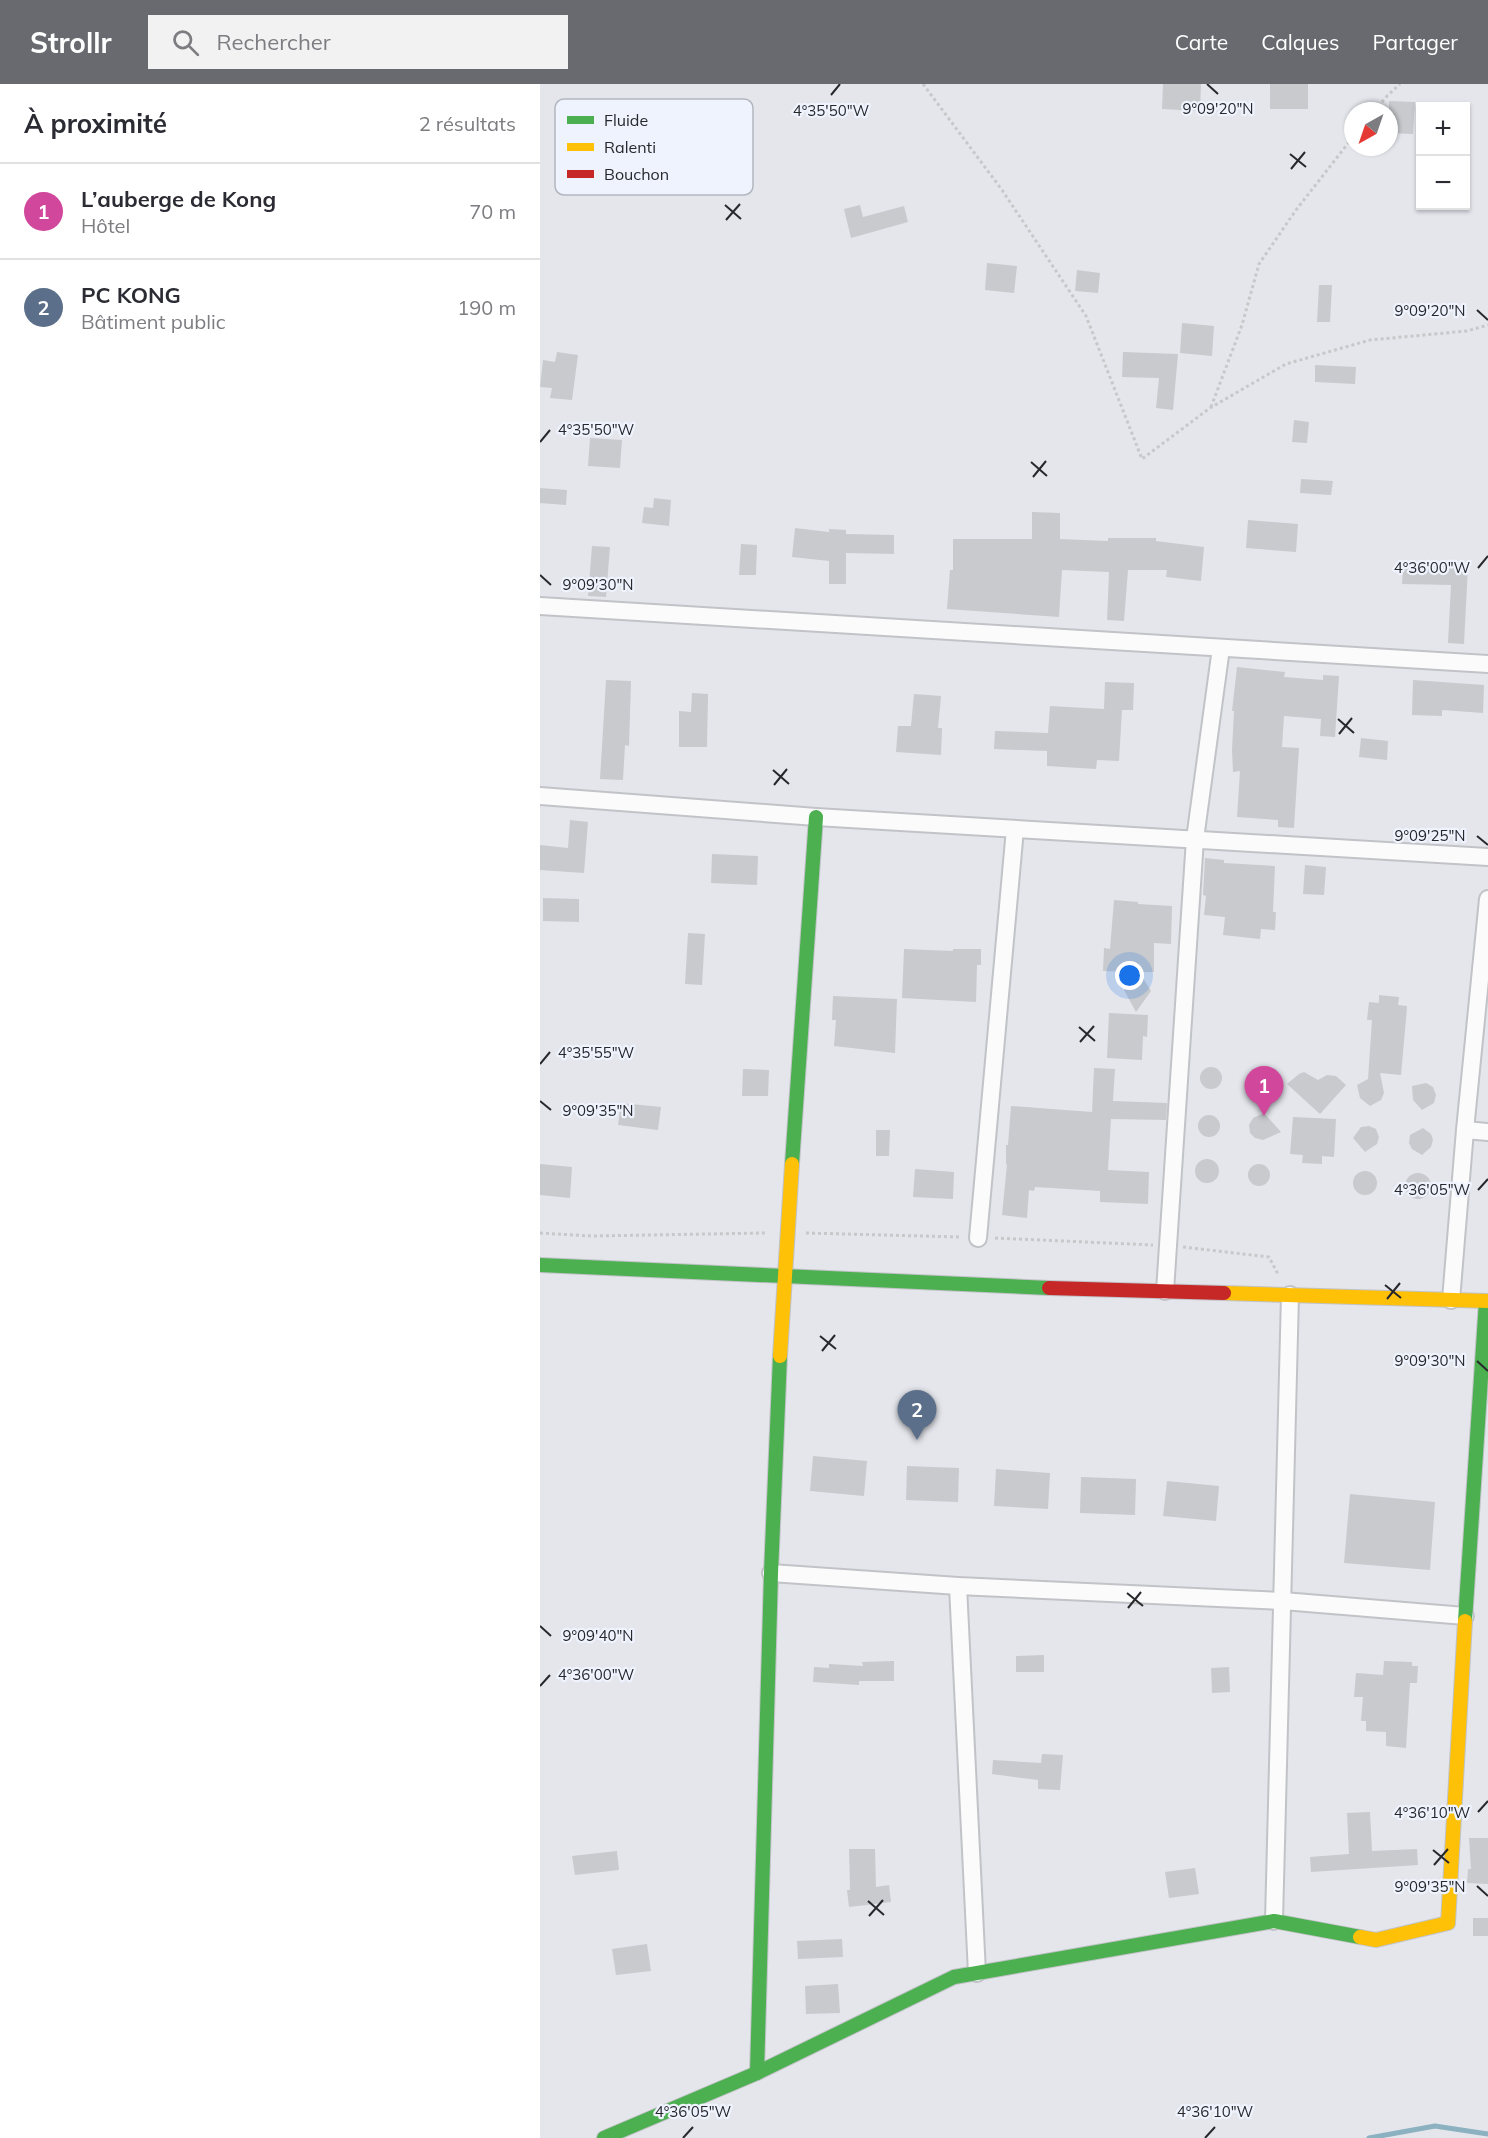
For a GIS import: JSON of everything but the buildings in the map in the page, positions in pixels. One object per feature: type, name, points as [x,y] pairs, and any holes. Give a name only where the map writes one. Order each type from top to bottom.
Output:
[{"type":"street","points":[[540,606],[1488,664]]},
{"type":"street","points":[[1164,1291],[1195,839],[1221,648]]},
{"type":"street","points":[[540,796],[816,817],[1488,857]]},
{"type":"street","points":[[757,2073],[771,1573],[784,1276],[816,817]]},
{"type":"street","points":[[978,1238],[1015,829]]},
{"type":"street","points":[[1451,1300],[1488,899]]},
{"type":"street","points":[[1465,1130],[1488,1132]]},
{"type":"street","points":[[540,1265],[1164,1291],[1487,1301],[1464,1616],[1448,1923],[1376,1940],[1274,1921],[954,1977],[757,2073],[604,2138]]},
{"type":"street","points":[[1274,1921],[1284,1601],[1290,1295]]},
{"type":"street","points":[[771,1573],[958,1586],[1284,1601],[1464,1616]]},
{"type":"street","points":[[958,1586],[977,1973]]},
{"type":"path","points":[[923,84],[1002,190],[1086,316],[1142,459],[1210,408],[1286,364],[1370,340],[1467,331],[1488,325]]},
{"type":"path","points":[[1382,102],[1400,84]]},
{"type":"path","points":[[1210,408],[1242,325],[1258,264],[1344,149]]},
{"type":"path","points":[[540,1233],[591,1236],[787,1233],[1168,1245],[1269,1257],[1290,1295]]},
{"type":"waterway","points":[[1369,2138],[1435,2126],[1488,2134]]},
{"type":"traffic: fast","points":[[792,1164],[816,817]]},
{"type":"traffic: fast","points":[[540,1265],[1049,1288]]},
{"type":"traffic: fast","points":[[1465,1621],[1486,1301]]},
{"type":"traffic: fast","points":[[757,2073],[771,1573],[780,1356]]},
{"type":"traffic: fast","points":[[604,2138],[757,2073],[954,1977],[1274,1921],[1360,1937]]},
{"type":"traffic: slow","points":[[780,1356],[792,1164]]},
{"type":"traffic: slow","points":[[1224,1293],[1488,1301]]},
{"type":"traffic: slow","points":[[1360,1937],[1376,1940],[1448,1923],[1465,1621]]},
{"type":"traffic: jam","points":[[1049,1288],[1224,1293]]},
{"type":"place","name":"L’auberge de Kong","points":[[1264,1116]]},
{"type":"place","name":"PC KONG","points":[[917,1440]]}]
